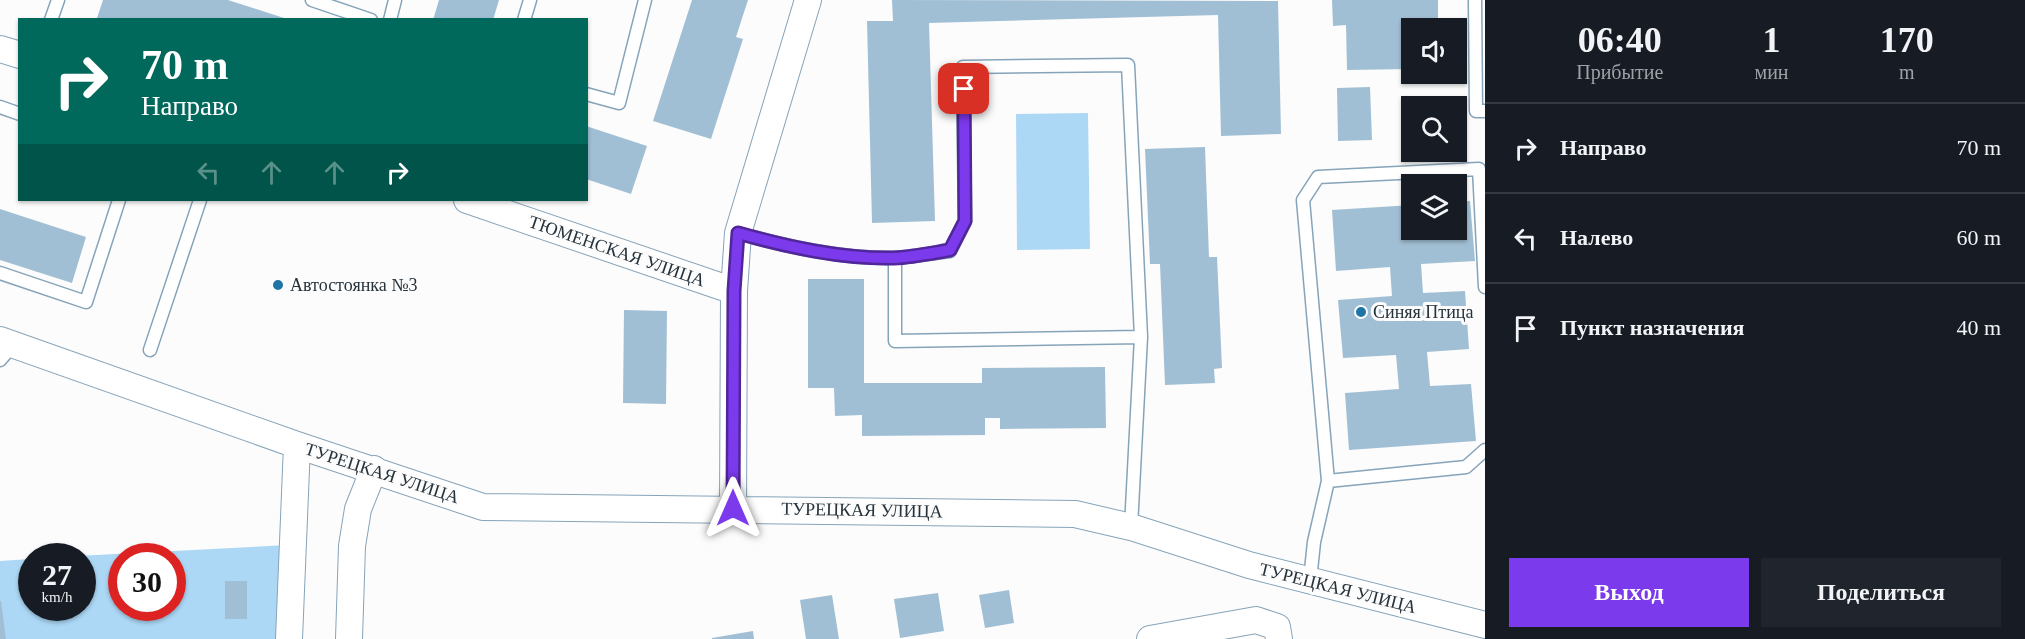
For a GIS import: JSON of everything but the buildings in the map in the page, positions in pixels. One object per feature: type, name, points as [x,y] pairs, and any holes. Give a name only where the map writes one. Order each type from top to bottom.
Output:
[{"type":"street","points":[[733,508],[734,291],[738,233],[808,0]]},
{"type":"street","points":[[0,49],[18,54]]},
{"type":"street","name":"ТЮМЕНСКАЯ УЛИЦА","points":[[470,201],[734,291]]},
{"type":"street","name":"ТУРЕЦКАЯ УЛИЦА","points":[[4,348],[483,507],[733,508],[1074,514],[1131,527],[1249,566],[1485,625]]},
{"type":"street","points":[[289,639],[297,445]]},
{"type":"street","points":[[349,639],[352,546],[358,509],[374,469]]},
{"type":"street","points":[[1150,639],[1257,620],[1277,627],[1279,639]]},
{"type":"lane","points":[[52,18],[58,0]]},
{"type":"lane","points":[[312,0],[365,18]]},
{"type":"lane","points":[[390,18],[395,0]]},
{"type":"lane","points":[[525,18],[530,0]]},
{"type":"lane","points":[[588,95],[619,103],[645,0]]},
{"type":"lane","points":[[1475,0],[1476,111],[1485,111]]},
{"type":"lane","points":[[738,233],[782,245],[842,255],[895,258],[950,250],[965,221],[963,67],[1128,65],[1141,337],[1131,527]]},
{"type":"lane","points":[[0,107],[18,113]]},
{"type":"lane","points":[[1310,580],[1314,542],[1328,481],[1303,200],[1318,177],[1479,169],[1485,287]]},
{"type":"lane","points":[[0,273],[86,302],[119,201]]},
{"type":"lane","points":[[150,350],[200,201]]},
{"type":"lane","points":[[895,258],[895,341],[1141,337]]},
{"type":"lane","points":[[1328,481],[1466,467],[1485,450]]},
{"type":"shaded area","points":[[1088,113],[1090,249],[1017,250],[1016,114]]},
{"type":"shaded area","points":[[288,545],[280,639],[0,639],[0,561],[18,560],[18,621],[96,621],[96,555],[108,554],[108,621],[186,621],[186,550]]},
{"type":"place","name":"Автостоянка №3","points":[[278,285]]},
{"type":"place","name":"Синяя Птица","points":[[1361,312]]},
{"type":"route","points":[[733,508],[734,291],[738,233],[782,245],[842,255],[895,258],[950,250],[965,221],[964,89]]}]
